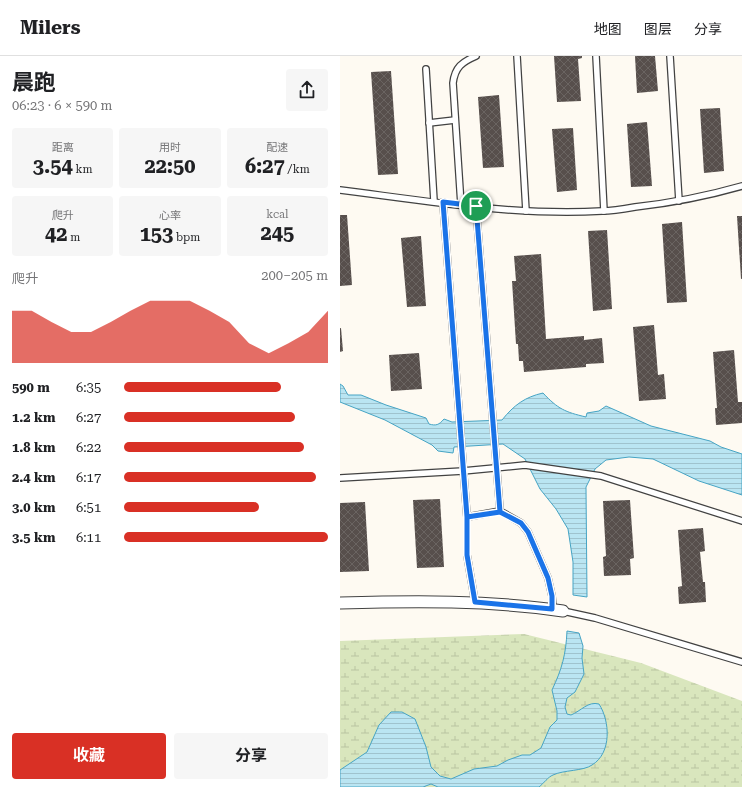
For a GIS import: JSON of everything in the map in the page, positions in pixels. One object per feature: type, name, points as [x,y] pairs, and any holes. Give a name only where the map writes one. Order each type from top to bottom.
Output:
[{"type":"street","points":[[340,603],[396,601],[475,602],[558,610]]},
{"type":"lane","points":[[461,204],[453,83],[457,68],[464,62],[476,56]]},
{"type":"lane","points":[[517,56],[526,211]]},
{"type":"lane","points":[[596,56],[604,211]]},
{"type":"lane","points":[[670,56],[679,201]]},
{"type":"lane","points":[[426,69],[434,201]]},
{"type":"lane","points":[[429,123],[455,120]]},
{"type":"lane","points":[[340,190],[526,211],[563,212],[604,211],[679,201],[706,196],[742,186]]},
{"type":"lane","points":[[443,202],[467,517],[467,555],[475,602]]},
{"type":"lane","points":[[476,206],[500,512]]},
{"type":"lane","points":[[340,478],[525,465],[601,476],[742,521]]},
{"type":"lane","points":[[467,517],[500,512],[521,523],[528,532],[548,578],[552,596],[558,610],[595,618],[742,662]]},
{"type":"green space","points":[[524,634],[641,663],[742,701],[742,787],[340,787],[340,641]]},
{"type":"water","points":[[340,384],[343,386],[348,395],[361,395],[426,418],[429,424],[434,425],[439,424],[444,419],[452,422],[502,420],[520,402],[543,393],[553,403],[562,409],[586,417],[587,413],[599,411],[606,406],[651,426],[710,441],[721,447],[742,454],[742,495],[699,481],[653,459],[629,457],[606,460],[595,469],[586,487],[587,597],[573,595],[573,562],[568,529],[556,509],[540,489],[525,459],[503,444],[454,447],[453,453],[438,451],[432,445],[385,420],[340,402]]},
{"type":"water","points":[[567,631],[579,633],[583,646],[582,658],[584,674],[575,692],[567,698],[565,707],[567,714],[571,715],[591,704],[599,704],[603,711],[607,728],[606,745],[603,753],[592,765],[557,773],[539,787],[438,787],[431,784],[423,787],[340,787],[340,770],[367,752],[379,725],[391,712],[402,712],[415,719],[426,747],[431,767],[440,776],[451,779],[474,769],[497,766],[522,755],[530,755],[541,748],[550,727],[557,720],[557,711],[552,690],[563,661]]},
{"type":"building","points":[[554,56],[582,56],[582,58],[578,59],[581,101],[557,102]]},
{"type":"building","points":[[635,56],[655,56],[658,91],[637,93]]},
{"type":"building","points":[[391,71],[398,174],[378,175],[371,72]]},
{"type":"building","points":[[499,95],[504,167],[483,168],[478,97]]},
{"type":"building","points":[[720,108],[724,171],[704,173],[700,109]]},
{"type":"building","points":[[647,122],[652,186],[631,187],[627,124]]},
{"type":"building","points":[[573,128],[577,190],[557,192],[552,129]]},
{"type":"building","points":[[340,215],[347,215],[352,285],[340,286]]},
{"type":"building","points":[[737,216],[742,216],[742,279],[741,279]]},
{"type":"building","points":[[682,222],[687,302],[667,303],[662,224]]},
{"type":"building","points":[[607,230],[612,309],[593,311],[588,231]]},
{"type":"building","points":[[421,236],[426,306],[407,307],[401,238]]},
{"type":"building","points":[[541,254],[546,339],[584,336],[584,340],[602,338],[604,363],[586,364],[586,367],[524,372],[523,361],[519,361],[518,344],[516,344],[512,281],[516,281],[514,256]]},
{"type":"building","points":[[654,325],[658,375],[664,374],[666,399],[639,401],[633,327]]},
{"type":"building","points":[[340,328],[343,351],[340,352]]},
{"type":"building","points":[[734,350],[738,402],[742,402],[742,423],[716,425],[715,408],[717,408],[713,352]]},
{"type":"building","points":[[419,353],[422,389],[391,391],[389,355]]},
{"type":"building","points":[[440,499],[444,567],[417,568],[413,500]]},
{"type":"building","points":[[630,500],[634,558],[630,559],[631,575],[604,576],[603,557],[606,556],[603,501]]},
{"type":"building","points":[[365,502],[369,571],[340,572],[340,503]]},
{"type":"building","points":[[703,528],[705,551],[700,552],[703,582],[705,582],[706,602],[679,604],[678,587],[682,586],[678,530]]},
{"type":"route","points":[[476,206],[443,202],[467,517],[500,512],[521,523],[528,532],[548,578],[552,596],[552,609],[475,602],[467,555],[467,517],[500,512],[476,206]]}]
